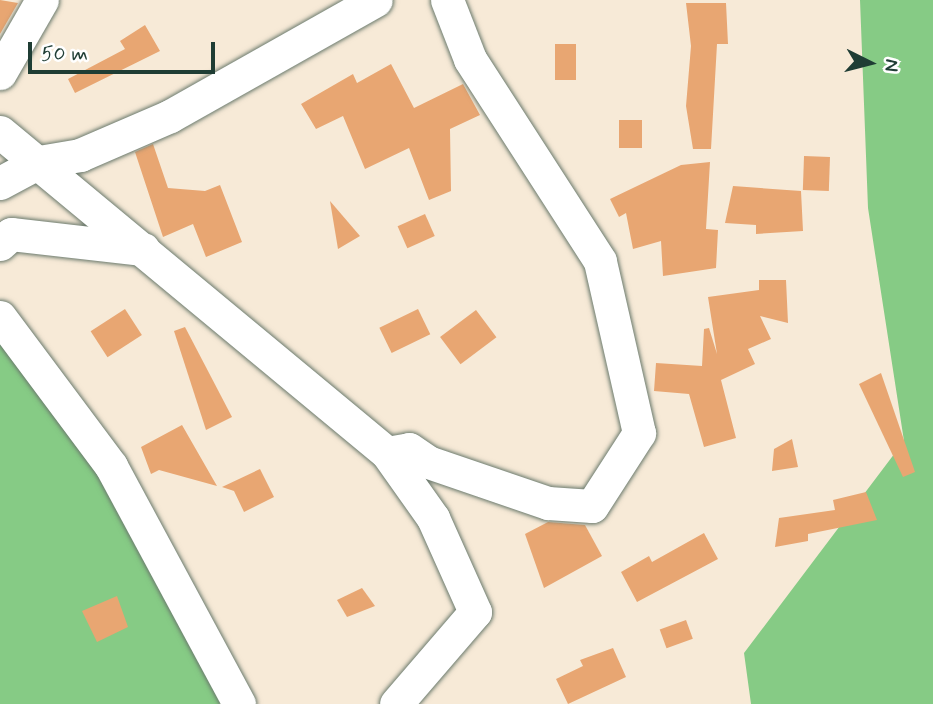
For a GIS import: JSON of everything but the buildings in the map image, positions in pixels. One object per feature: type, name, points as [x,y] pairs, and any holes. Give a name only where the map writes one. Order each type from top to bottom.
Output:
[{"type":"street","points":[[0,73],[42,0]]},
{"type":"street","points":[[0,183],[39,162],[80,155],[170,116],[376,0]]},
{"type":"street","points":[[387,453],[409,449],[428,461],[548,503],[592,506],[639,433],[600,261],[470,59],[447,0]]},
{"type":"street","points":[[0,132],[387,453],[433,518],[475,612],[396,704]]},
{"type":"street","points":[[0,244],[12,234],[143,249]]},
{"type":"street","points":[[0,317],[111,466],[239,704]]},
{"type":"green space","points":[[860,0],[933,0],[933,704],[751,704],[744,653],[904,441],[868,208]]},
{"type":"green space","points":[[0,317],[233,694],[219,704],[0,704]]}]
